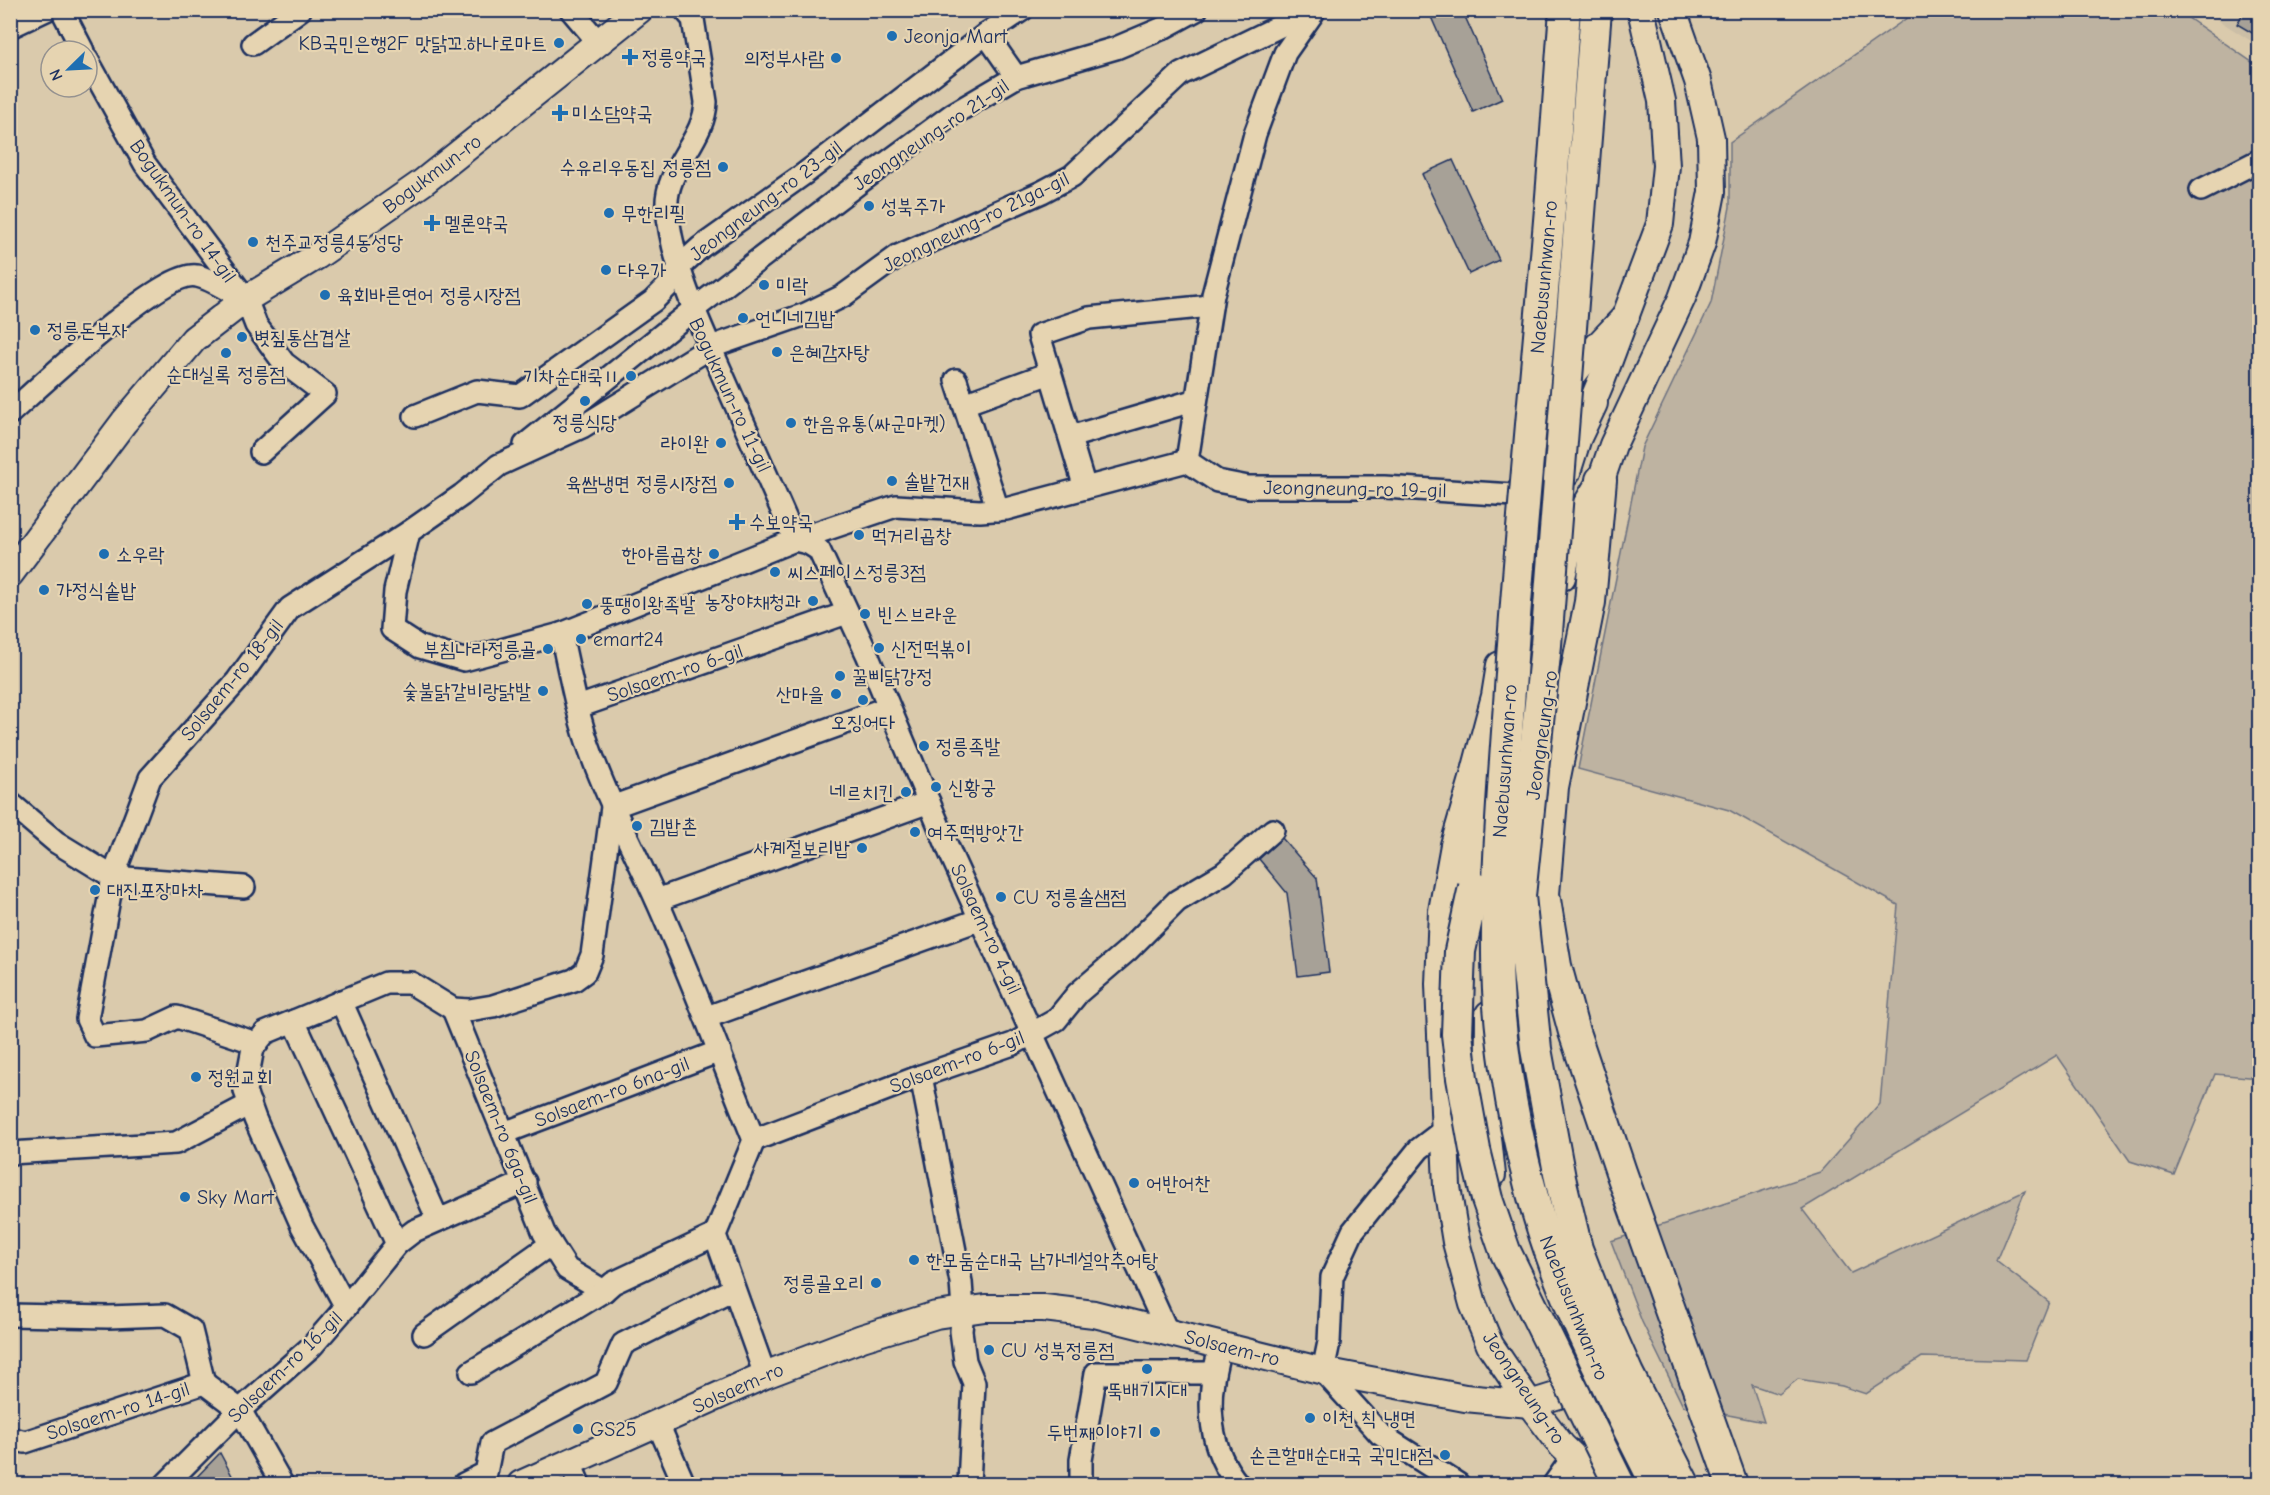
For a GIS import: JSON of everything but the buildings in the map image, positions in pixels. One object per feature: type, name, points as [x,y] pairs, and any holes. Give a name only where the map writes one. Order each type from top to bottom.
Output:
[{"type":"highway","name":"Naebusunhwan-ro","points":[[1565,10],[1548,244],[1518,568],[1500,850],[1497,956],[1503,1041],[1516,1120],[1529,1183],[1551,1261],[1607,1389],[1656,1485]]},
{"type":"highway","name":"Naebusunhwan-ro","points":[[1596,10],[1546,645],[1520,896],[1536,1049],[1560,1178],[1577,1249],[1619,1354],[1684,1485]]},
{"type":"highway","points":[[1592,403],[1576,437],[1541,552],[1499,731],[1474,887],[1460,951],[1457,1034],[1462,1078],[1475,1150],[1487,1199],[1505,1251],[1619,1485]]},
{"type":"highway","points":[[1601,480],[1590,602],[1554,787],[1544,894],[1556,966],[1574,1032],[1732,1485]]},
{"type":"main road","name":"Bogukmun-ro","points":[[10,574],[124,423],[194,339],[246,299],[317,256],[422,183],[639,10]]},
{"type":"main road","name":"Jeongneung-ro","points":[[1540,466],[1592,403],[1660,224],[1666,166],[1662,101],[1641,10]]},
{"type":"main road","name":"Jeongneung-ro","points":[[1673,10],[1698,81],[1711,138],[1713,192],[1702,243],[1682,298],[1613,445],[1601,480],[1582,512],[1570,541],[1562,578],[1537,794],[1491,968],[1488,1034],[1488,1138],[1499,1250],[1531,1329],[1575,1390],[1694,1485]]},
{"type":"main road","name":"Jeongneung-ro","points":[[1602,1485],[1562,1446],[1530,1404],[1490,1345],[1473,1304],[1456,1242],[1447,1187],[1439,984],[1442,911],[1454,845],[1495,696],[1502,658],[1507,601],[1551,415],[1561,392],[1626,316]]},
{"type":"main road","name":"Solsaem-ro","points":[[521,1485],[574,1473],[658,1424],[765,1375],[862,1338],[936,1315],[963,1310],[1020,1307],[1069,1311],[1167,1331],[1221,1347],[1323,1371],[1465,1398],[1530,1404],[1575,1390]]},
{"type":"street","points":[[10,27],[46,10]]},
{"type":"street","points":[[62,10],[77,39]]},
{"type":"street","points":[[253,44],[300,10]]},
{"type":"street","points":[[571,10],[599,43]]},
{"type":"street","points":[[685,10],[693,19],[706,112],[669,186],[667,207],[680,266],[694,309]]},
{"type":"street","name":"Jeongneung-ro 23-gil","points":[[415,416],[477,391],[520,396],[653,301],[667,287],[680,266],[702,247],[804,174],[986,34],[1022,10]]},
{"type":"street","name":"Jeongneung-ro 21-gil","points":[[694,309],[953,114],[1016,77],[1116,48],[1161,29],[1196,10]]},
{"type":"street","points":[[409,532],[395,591],[392,629],[420,647],[464,660],[561,634],[795,540],[896,506],[998,510],[1187,461],[1211,306],[1255,134],[1285,53],[1314,10]]},
{"type":"street","name":"Jeongneung-ro 21ga-gil","points":[[711,347],[806,315],[843,296],[898,256],[1042,192],[1072,176],[1181,74],[1314,10]]},
{"type":"street","points":[[986,34],[1016,77]]},
{"type":"street","name":"Bogukmun-ro 14-gil","points":[[99,81],[145,164],[246,299],[256,326],[284,363],[325,394],[261,452]]},
{"type":"street","points":[[2201,190],[2259,160]]},
{"type":"street","points":[[10,413],[108,327],[177,278],[196,275],[246,299]]},
{"type":"street","points":[[1085,488],[1039,334],[1089,318],[1211,306]]},
{"type":"street","name":"Bogukmun-ro 11-gil","points":[[499,465],[694,309],[795,540]]},
{"type":"street","name":"Solsaem-ro 18-gil","points":[[256,1043],[177,1017],[147,1031],[96,1036],[87,1019],[110,875],[150,778],[237,681],[290,608],[409,532],[462,495],[499,465],[582,427],[711,347]]},
{"type":"street","points":[[964,404],[1050,373]]},
{"type":"street","points":[[956,380],[998,510]]},
{"type":"street","points":[[1070,437],[1196,400]]},
{"type":"street","name":"Jeongneung-ro 19-gil","points":[[1187,461],[1217,481],[1248,487],[1384,487],[1530,496]]},
{"type":"street","name":"Solsaem-ro 4-gil","points":[[795,540],[808,543],[819,550],[867,654],[981,919],[1167,1331]]},
{"type":"street","name":"Solsaem-ro 6-gil","points":[[578,707],[841,615]]},
{"type":"street","points":[[561,634],[591,752],[612,807],[657,900],[707,1017],[754,1140],[715,1235],[765,1375]]},
{"type":"street","points":[[612,807],[881,710]]},
{"type":"street","points":[[657,900],[929,802]]},
{"type":"street","points":[[10,803],[56,842],[110,875],[244,887]]},
{"type":"street","points":[[346,1307],[302,1226],[249,1104],[245,1091],[253,1048],[265,1033],[386,983],[411,983],[453,1009],[469,1010],[493,1006],[574,980],[585,972],[592,956],[612,807]]},
{"type":"street","name":"Solsaem-ro 6-gil","points":[[754,1140],[921,1076],[1013,1044],[1056,1020],[1078,993],[1127,951],[1177,901],[1224,873],[1273,830]]},
{"type":"street","points":[[707,1017],[981,919]]},
{"type":"street","points":[[341,1001],[438,1220]]},
{"type":"street","name":"Solsaem-ro 6ga-gil","points":[[453,1009],[544,1233],[567,1269],[604,1291]]},
{"type":"street","points":[[294,1021],[397,1244]]},
{"type":"street","name":"Solsaem-ro 6na-gil","points":[[504,1133],[720,1051]]},
{"type":"street","points":[[921,1076],[960,1281],[963,1310],[961,1331],[965,1361],[974,1383],[969,1485]]},
{"type":"street","points":[[10,1153],[176,1143],[249,1104]]},
{"type":"street","points":[[1444,1130],[1419,1149],[1353,1231],[1332,1277],[1329,1342],[1323,1371],[1380,1434],[1458,1485]]},
{"type":"street","name":"Solsaem-ro 16-gil","points":[[166,1485],[240,1410],[312,1346],[397,1244],[414,1231],[525,1182]]},
{"type":"street","points":[[471,1372],[604,1291],[613,1283],[715,1235]]},
{"type":"street","points":[[424,1334],[551,1244]]},
{"type":"street","points":[[464,1485],[486,1473],[492,1443],[606,1383],[623,1344],[733,1289]]},
{"type":"street","points":[[10,1315],[108,1317],[165,1315],[191,1330],[204,1383]]},
{"type":"street","points":[[1221,1347],[1214,1373],[1210,1418],[1217,1447],[1228,1473],[1238,1485]]},
{"type":"street","points":[[1081,1485],[1081,1460],[1096,1373],[1214,1373]]},
{"type":"street","name":"Solsaem-ro 14-gil","points":[[10,1438],[25,1442],[204,1383],[240,1410],[282,1485]]},
{"type":"street","points":[[658,1424],[684,1485]]},
{"type":"street","points":[[1554,1485],[1573,1457]]},
{"type":"shaded area","points":[[1917,11],[2178,11],[2259,67],[2259,1078],[2215,1074],[2174,1175],[2130,1161],[2057,1055],[1802,1209],[1851,1273],[2025,1191],[1996,1261],[2049,1302],[2026,1360],[1922,1357],[1866,1394],[1842,1386],[1798,1379],[1779,1394],[1752,1385],[1764,1422],[1683,1406],[1642,1322],[1611,1241],[1820,1172],[1880,1104],[1898,905],[1729,810],[1578,769],[1642,447],[1711,303],[1730,207],[1730,142]]},
{"type":"shaded area","points":[[2204,11],[2259,11],[2259,46]]},
{"type":"place","name":"Jeonja Mart","points":[[892,36]]},
{"type":"place","name":"KB국민은행2F 맛닭꼬.하나로마트","points":[[559,43]]},
{"type":"place","name":"정릉약국","points":[[630,57]]},
{"type":"place","name":"의정부사람","points":[[836,58]]},
{"type":"place","name":"미소담약국","points":[[560,113]]},
{"type":"place","name":"수유리우동집 정릉점","points":[[723,167]]},
{"type":"place","name":"성북주가","points":[[869,206]]},
{"type":"place","name":"무한리필","points":[[609,213]]},
{"type":"place","name":"멜론약국","points":[[432,223]]},
{"type":"place","name":"천주교정릉4동성당","points":[[253,242]]},
{"type":"place","name":"다우가","points":[[606,270]]},
{"type":"place","name":"미락","points":[[764,285]]},
{"type":"place","name":"육회바른연어 정릉시장점","points":[[325,295]]},
{"type":"place","name":"언니네김밥","points":[[743,318]]},
{"type":"place","name":"정릉돈부자","points":[[35,330]]},
{"type":"place","name":"볏짚통삼겹살","points":[[242,337]]},
{"type":"place","name":"은혜감자탕","points":[[777,352]]},
{"type":"place","name":"순대실록 정릉점","points":[[226,353]]},
{"type":"place","name":"기차순대국Ⅱ","points":[[631,376]]},
{"type":"place","name":"정릉식당","points":[[585,401]]},
{"type":"place","name":"한음유통(싸군마켓)","points":[[791,423]]},
{"type":"place","name":"라이완","points":[[721,443]]},
{"type":"place","name":"솔밭건재","points":[[892,481]]},
{"type":"place","name":"육쌈냉면 정릉시장점","points":[[729,483]]},
{"type":"place","name":"수보약국","points":[[737,522]]},
{"type":"place","name":"먹거리곱창","points":[[859,535]]},
{"type":"place","name":"소우락","points":[[104,554]]},
{"type":"place","name":"한아름곱창","points":[[714,554]]},
{"type":"place","name":"씨스페이스정릉3점","points":[[775,572]]},
{"type":"place","name":"가정식솥밥","points":[[44,590]]},
{"type":"place","name":"농장야채청과","points":[[813,601]]},
{"type":"place","name":"뚱땡이왕족발","points":[[587,604]]},
{"type":"place","name":"빈스브라운","points":[[865,614]]},
{"type":"place","name":"emart24","points":[[581,639]]},
{"type":"place","name":"신전떡볶이","points":[[879,648]]},
{"type":"place","name":"부침나라정릉골","points":[[548,649]]},
{"type":"place","name":"꿀삐닭강정","points":[[840,676]]},
{"type":"place","name":"숯불닭갈비랑닭발","points":[[543,691]]},
{"type":"place","name":"산마을","points":[[836,694]]},
{"type":"place","name":"오징어다","points":[[863,700]]},
{"type":"place","name":"정릉족발","points":[[924,746]]},
{"type":"place","name":"신황궁","points":[[936,787]]},
{"type":"place","name":"네르치킨","points":[[906,792]]},
{"type":"place","name":"김밥촌","points":[[637,826]]},
{"type":"place","name":"여주떡방앗간","points":[[915,832]]},
{"type":"place","name":"사계절보리밥","points":[[862,848]]},
{"type":"place","name":"대진포장마차","points":[[95,890]]},
{"type":"place","name":"CU 정릉솔샘점","points":[[1001,897]]},
{"type":"place","name":"정원교회","points":[[196,1077]]},
{"type":"place","name":"어반어찬","points":[[1134,1183]]},
{"type":"place","name":"Sky Mart","points":[[185,1197]]},
{"type":"place","name":"한모둠순대국 남가네설악추어탕","points":[[914,1260]]},
{"type":"place","name":"정릉골오리","points":[[876,1283]]},
{"type":"place","name":"CU 성북정릉점","points":[[989,1350]]},
{"type":"place","name":"뚝배기시대","points":[[1147,1369]]},
{"type":"place","name":"이천 칙 냉면","points":[[1310,1418]]},
{"type":"place","name":"GS25","points":[[578,1429]]},
{"type":"place","name":"두번째이야기","points":[[1155,1432]]},
{"type":"place","name":"손큰할매순대국 국민대점","points":[[1445,1455]]}]
